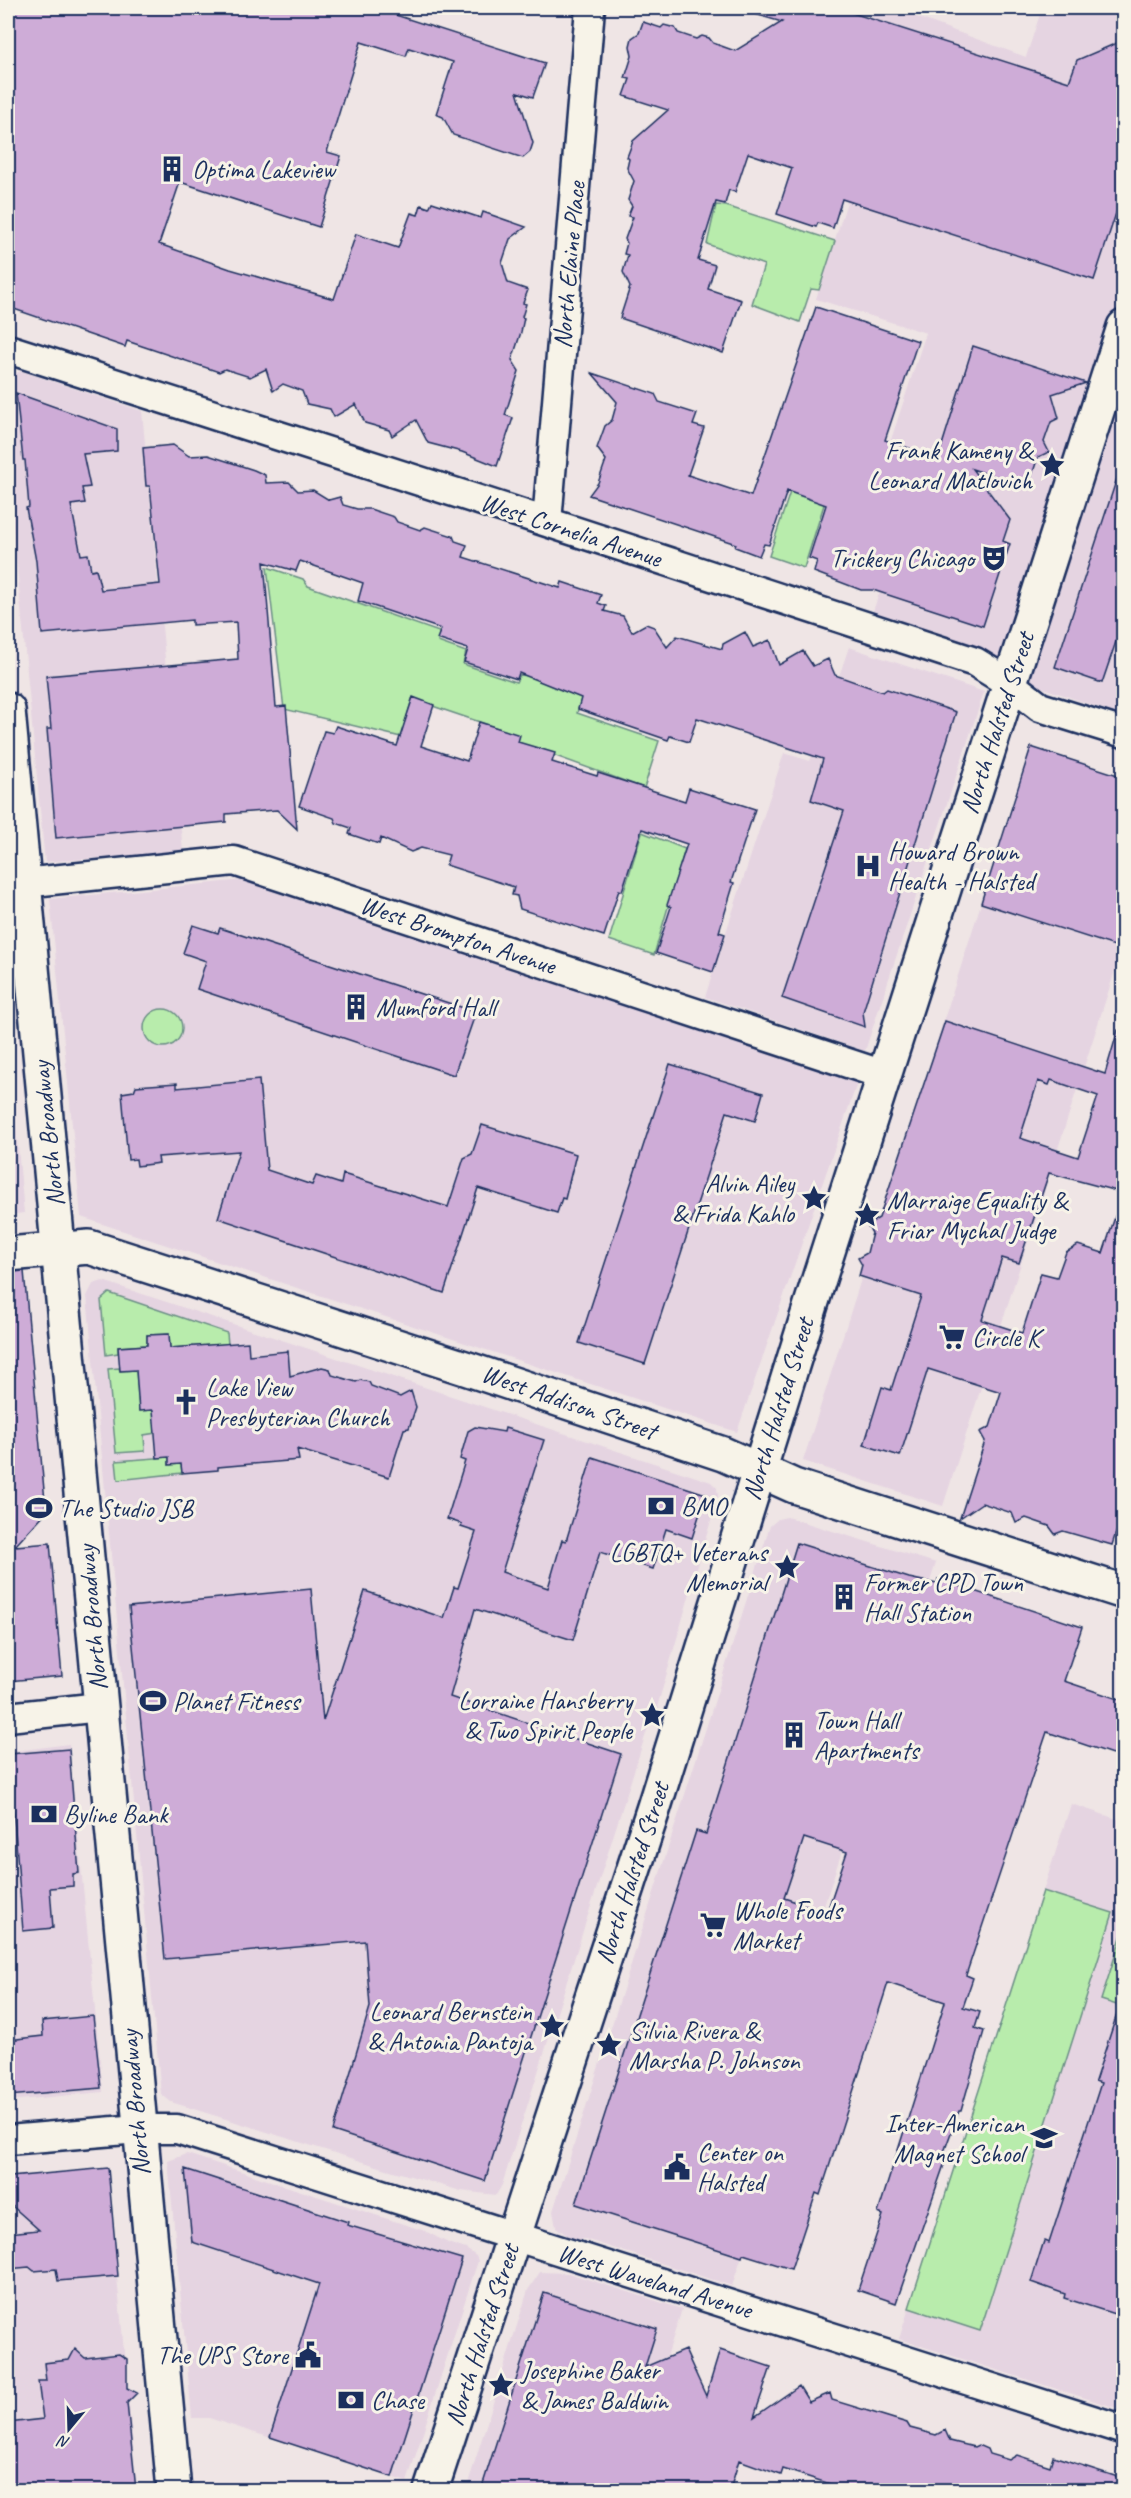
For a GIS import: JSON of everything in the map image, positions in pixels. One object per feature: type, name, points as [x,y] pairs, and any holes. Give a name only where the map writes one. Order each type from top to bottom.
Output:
[{"type":"main road","name":"North Halsted Street","points":[[431,2490],[654,1807],[884,1075],[1124,327]]},
{"type":"main road","name":"North Broadway","points":[[8,711],[138,2129],[174,2490]]},
{"type":"main road","name":"West Addison Street","points":[[8,1254],[89,1247],[465,1368],[723,1454],[794,1486],[1124,1592]]},
{"type":"street","name":"North Elaine Place","points":[[547,522],[590,8]]},
{"type":"street","name":"West Cornelia Avenue","points":[[8,349],[975,662],[1010,682],[1040,707],[1124,733]]},
{"type":"street","name":"West Brompton Avenue","points":[[23,883],[234,861],[884,1075]]},
{"type":"street","points":[[8,1717],[100,1707]]},
{"type":"street","name":"West Waveland Avenue","points":[[8,2140],[138,2129],[177,2129],[1124,2430]]},
{"type":"shaded area","points":[[875,8],[892,8],[1026,57],[1042,8],[1123,8],[1123,716],[1035,685],[990,653],[873,611],[899,538],[863,525],[926,333],[816,299],[847,202],[817,191]]},
{"type":"shaded area","points":[[21,371],[142,411],[183,852],[45,862],[8,472],[8,376]]},
{"type":"shaded area","points":[[849,647],[984,692],[865,1051],[705,997],[784,753],[810,761]]},
{"type":"shaded area","points":[[1031,747],[1123,777],[1123,946],[943,1506],[803,1461]]},
{"type":"shaded area","points":[[244,880],[857,1083],[737,1432],[81,1217],[50,899]]},
{"type":"shaded area","points":[[8,1039],[24,1213],[8,1215]]},
{"type":"shaded area","points":[[103,1281],[711,1482],[717,1488],[718,1496],[658,1704],[660,1716],[658,1721],[649,1724],[502,2185],[496,2195],[461,2191],[380,2167],[171,2102],[161,2094],[87,1296],[93,1284]]},
{"type":"shaded area","points":[[787,1517],[936,1563],[824,1906],[855,1915],[732,2286],[585,2239],[572,2239],[556,2227],[553,2211],[770,1526],[778,1519]]},
{"type":"shaded area","points":[[69,1744],[103,2092],[8,2101],[8,1752]]},
{"type":"shaded area","name":"Inter-American Magnet School","points":[[1071,1804],[1123,1821],[1123,2410],[899,2339]]},
{"type":"shaded area","points":[[187,2154],[425,2231],[466,2249],[476,2256],[478,2261],[407,2482],[209,2418],[192,2418],[168,2161]]},
{"type":"shaded area","points":[[107,2170],[137,2490],[8,2490],[8,2176]]},
{"type":"shaded area","points":[[540,2272],[568,2273],[682,2309],[625,2490],[466,2490],[528,2290]]},
{"type":"green space","points":[[716,205],[726,206],[835,241],[819,290],[811,289],[800,322],[752,304],[764,265],[707,244]]},
{"type":"green space","points":[[830,370],[863,381],[804,568],[769,556]]},
{"type":"green space","points":[[267,567],[303,579],[308,586],[439,632],[438,642],[466,652],[463,664],[516,682],[520,675],[531,676],[583,693],[577,713],[659,741],[644,788],[517,742],[518,735],[412,699],[401,737],[284,709]]},
{"type":"green space","points":[[642,832],[685,849],[654,955],[609,940]]},
{"type":"green space","points":[[163,1009],[176,1015],[182,1028],[176,1041],[163,1047],[150,1041],[144,1028],[150,1015]]},
{"type":"green space","points":[[109,1293],[227,1333],[228,1344],[170,1348],[169,1334],[147,1335],[147,1345],[118,1347],[118,1353],[106,1355],[101,1300]]},
{"type":"green space","points":[[119,1368],[120,1371],[136,1370],[139,1411],[165,1409],[156,1433],[144,1435],[145,1451],[116,1453],[108,1369]]},
{"type":"green space","points":[[169,1457],[169,1465],[181,1464],[182,1473],[118,1480],[116,1461]]},
{"type":"green space","points":[[1043,1891],[1113,1913],[980,2331],[909,2308]]},
{"type":"green space","points":[[1123,1931],[1123,2007],[1101,2000]]},
{"type":"building","points":[[8,8],[374,8],[545,63],[533,97],[517,92],[533,143],[530,152],[523,158],[453,135],[443,117],[436,114],[453,62],[409,48],[406,56],[361,42],[327,152],[341,156],[319,227],[180,182],[159,244],[230,269],[334,299],[356,234],[398,248],[411,213],[418,215],[421,205],[429,208],[432,202],[481,218],[483,212],[526,227],[510,239],[502,263],[508,283],[528,290],[523,303],[526,304],[521,332],[512,360],[519,371],[505,415],[513,418],[497,466],[462,452],[428,443],[416,420],[392,436],[389,430],[365,423],[356,404],[334,417],[330,409],[307,404],[302,391],[283,384],[273,391],[266,369],[250,377],[225,369],[219,372],[127,341],[125,347],[8,307]]},
{"type":"building","points":[[751,8],[837,8],[1069,82],[1077,60],[1124,40],[1124,189],[1094,280],[842,199],[833,228],[818,223],[816,227],[777,214],[792,168],[748,153],[735,192],[729,190],[725,204],[716,202],[698,260],[715,265],[708,289],[741,300],[723,353],[620,318],[630,287],[623,272],[628,255],[624,254],[627,243],[625,239],[633,217],[628,216],[632,206],[628,200],[634,181],[627,168],[629,159],[627,157],[633,141],[668,110],[624,96],[630,79],[625,78],[632,56],[630,46],[632,38],[639,33],[643,22],[661,28],[664,25],[675,28],[678,33],[696,39],[702,36],[709,38],[713,43],[735,51],[782,22],[751,13]]},
{"type":"building","points":[[816,307],[918,341],[885,440],[938,458],[973,346],[1086,383],[1052,394],[1059,418],[1051,422],[1044,442],[1049,452],[1038,457],[1028,487],[972,469],[1010,520],[1003,541],[1010,544],[983,626],[873,590],[861,590],[814,572],[817,561],[809,558],[826,505],[787,491],[769,545],[764,544],[759,556],[735,547],[736,544],[589,495],[598,483],[606,460],[597,448],[605,426],[612,420],[617,402],[592,373],[655,394],[659,402],[697,414],[693,425],[704,428],[688,475],[751,496]]},
{"type":"building","points":[[16,393],[117,429],[117,451],[83,454],[90,487],[82,488],[85,503],[71,505],[81,555],[88,554],[91,570],[96,569],[101,590],[160,584],[150,486],[146,486],[143,448],[173,445],[189,456],[208,455],[254,470],[265,475],[266,483],[289,482],[298,491],[313,490],[329,500],[340,497],[343,505],[357,509],[370,509],[394,517],[397,522],[420,530],[425,527],[453,536],[455,541],[467,545],[463,557],[560,588],[562,582],[601,595],[598,603],[606,606],[604,611],[623,616],[632,632],[646,624],[654,627],[667,647],[677,636],[722,649],[723,644],[745,632],[753,647],[770,640],[779,665],[803,651],[813,666],[828,659],[835,675],[883,692],[887,689],[956,712],[863,1012],[865,1027],[782,998],[844,811],[811,800],[823,759],[697,718],[689,742],[670,736],[668,740],[578,709],[581,698],[519,673],[517,679],[464,662],[468,649],[437,639],[441,629],[358,601],[363,583],[300,561],[296,571],[264,562],[276,707],[286,706],[297,829],[277,810],[226,814],[226,822],[56,838],[47,729],[51,729],[46,676],[238,659],[236,622],[192,625],[192,620],[42,634],[36,561],[26,508],[29,507],[25,460],[23,460]]},
{"type":"building","points":[[1119,472],[1124,473],[1124,618],[1102,683],[1055,667]]},
{"type":"building","points":[[413,697],[434,705],[421,746],[467,761],[479,722],[520,735],[518,742],[555,753],[552,762],[597,776],[598,773],[685,801],[689,788],[755,809],[731,882],[734,883],[719,932],[725,934],[713,972],[656,953],[671,907],[667,905],[687,844],[642,829],[622,891],[619,890],[604,936],[520,909],[517,896],[512,895],[514,887],[446,865],[449,855],[421,848],[411,852],[381,838],[379,844],[349,834],[351,828],[336,823],[334,818],[299,806],[324,731],[333,733],[336,726],[397,746]]},
{"type":"building","points":[[1031,747],[1124,777],[1124,949],[981,903],[984,893],[979,884],[989,879]]},
{"type":"building","name":"Mumford Hall","points":[[193,925],[218,933],[220,928],[476,1012],[454,1075],[197,989],[206,961],[183,953]]},
{"type":"building","points":[[945,1021],[1105,1074],[1118,1030],[1124,1030],[1124,1193],[1049,1173],[1019,1263],[1002,1258],[982,1320],[1022,1333],[1041,1273],[1057,1277],[1066,1252],[1078,1245],[1103,1253],[1119,1205],[1124,1205],[1124,1508],[1112,1545],[1063,1531],[1055,1534],[1049,1526],[1026,1518],[1016,1523],[1012,1513],[982,1503],[960,1518],[985,1441],[980,1432],[990,1427],[1001,1392],[928,1369],[900,1456],[864,1445],[882,1387],[891,1390],[921,1296],[859,1276],[862,1265],[858,1258],[867,1253],[872,1233],[867,1225],[879,1218]],"holes":[[[1051,1080],[1098,1096],[1078,1157],[1020,1138],[1038,1081],[1049,1085]]]},
{"type":"building","points":[[670,1064],[763,1093],[755,1121],[727,1112],[645,1364],[579,1343]]},
{"type":"building","points":[[259,1080],[267,1170],[312,1185],[316,1176],[341,1184],[343,1174],[448,1207],[464,1158],[472,1154],[482,1125],[576,1154],[565,1199],[562,1198],[557,1213],[478,1188],[444,1293],[218,1218],[239,1151],[158,1157],[159,1163],[137,1166],[136,1159],[128,1160],[122,1093],[134,1091],[136,1086],[177,1083],[177,1088]]},
{"type":"building","points":[[24,1271],[46,1512],[15,1546],[50,1543],[62,1676],[8,1681],[8,1272]]},
{"type":"building","points":[[169,1334],[170,1348],[248,1342],[249,1355],[288,1351],[290,1376],[322,1367],[330,1369],[332,1375],[356,1382],[360,1380],[369,1382],[371,1386],[400,1397],[411,1391],[416,1407],[409,1428],[404,1429],[389,1477],[297,1449],[299,1460],[218,1467],[218,1470],[182,1473],[181,1464],[169,1465],[169,1457],[157,1458],[153,1410],[139,1411],[136,1370],[120,1371],[118,1347],[147,1345],[147,1335]]},
{"type":"building","points":[[475,1427],[504,1432],[505,1428],[544,1440],[502,1572],[548,1588],[562,1540],[566,1541],[592,1457],[706,1494],[692,1538],[666,1529],[653,1569],[600,1552],[573,1640],[475,1609],[450,1697],[621,1754],[485,2181],[333,2131],[370,2007],[365,1941],[165,1959],[129,1607],[311,1589],[323,1721],[365,1591],[444,1618],[454,1587],[458,1588],[476,1532],[447,1519],[465,1461],[460,1459],[468,1431]]},
{"type":"building","points":[[797,1543],[909,1578],[937,1584],[938,1579],[1082,1627],[1064,1681],[1124,1701],[1124,1758],[1047,1732],[966,1975],[973,1978],[963,2007],[980,2012],[975,2028],[984,2031],[961,2111],[959,2111],[944,2152],[942,2162],[945,2162],[896,2303],[858,2290],[883,2215],[878,2213],[945,2002],[888,1983],[820,2195],[816,2193],[791,2269],[743,2254],[742,2257],[576,2204],[696,1831],[706,1834]],"holes":[[[804,1838],[847,1852],[827,1912],[784,1898]]]},
{"type":"building","name":"Byline Bank","points":[[69,1749],[79,1873],[73,1874],[73,1886],[50,1888],[53,1928],[23,1931],[9,1754]]},
{"type":"building","points":[[1119,2008],[1124,2008],[1124,2317],[1064,2298],[1065,2294],[1031,2282],[1044,2241],[1049,2243],[1101,2083],[1095,2081]]},
{"type":"building","points":[[93,2016],[101,2088],[8,2096],[8,2040],[43,2036],[42,2021]]},
{"type":"building","points":[[108,2168],[118,2276],[58,2281],[56,2269],[34,2271],[29,2267],[8,2269],[8,2233],[39,2230],[11,2205],[10,2177]]},
{"type":"building","points":[[185,2169],[348,2222],[347,2225],[462,2259],[392,2477],[270,2437],[319,2284],[192,2242]]},
{"type":"building","points":[[544,2293],[657,2329],[645,2367],[685,2350],[706,2396],[720,2350],[771,2367],[754,2417],[799,2386],[809,2402],[830,2393],[832,2400],[907,2423],[910,2428],[936,2435],[945,2430],[950,2441],[974,2447],[978,2445],[987,2449],[989,2454],[1009,2460],[1017,2455],[1050,2466],[1053,2456],[1124,2479],[1124,2490],[849,2490],[783,2469],[781,2475],[739,2460],[730,2490],[481,2490]]},
{"type":"building","points":[[75,2349],[85,2358],[119,2354],[127,2359],[127,2388],[137,2393],[127,2403],[136,2490],[8,2490],[8,2423],[43,2419],[38,2381],[46,2381],[44,2363],[69,2360]]},
{"type":"place","name":"Optima Lakeview","points":[[172,169]]},
{"type":"place","name":"Frank Kameny & Leonard Matlovich","points":[[1052,465]]},
{"type":"place","name":"Trickery Chicago","points":[[994,558]]},
{"type":"place","name":"Howard Brown Health - Halsted","points":[[868,866]]},
{"type":"place","name":"Mumford Hall","points":[[356,1007]]},
{"type":"place","name":"Alvin Ailey & Frida Kahlo","points":[[814,1198]]},
{"type":"place","name":"Marraige Equality & Friar Mychal Judge","points":[[867,1215]]},
{"type":"place","name":"Circle K","points":[[952,1337]]},
{"type":"place","name":"Lake View Presbyterian Church","points":[[186,1402]]},
{"type":"place","name":"BMO","points":[[661,1506]]},
{"type":"place","name":"The Studio JSB","points":[[39,1508]]},
{"type":"place","name":"LGBTQ+ Veterans Memorial","points":[[787,1567]]},
{"type":"place","name":"Former CPD Town Hall Station","points":[[844,1597]]},
{"type":"place","name":"Planet Fitness","points":[[153,1701]]},
{"type":"place","name":"Lorraine Hansberry & Two Spirit People","points":[[652,1715]]},
{"type":"place","name":"Town Hall Apartments","points":[[794,1735]]},
{"type":"place","name":"Byline Bank","points":[[44,1814]]},
{"type":"place","name":"Whole Foods Market","points":[[713,1925]]},
{"type":"place","name":"Leonard Bernstein & Antonia Pantoja","points":[[552,2026]]},
{"type":"place","name":"Silvia Rivera & Marsha P. Johnson","points":[[609,2045]]},
{"type":"place","name":"Inter-American Magnet School","points":[[1044,2138]]},
{"type":"place","name":"Center on Halsted","points":[[677,2167]]},
{"type":"place","name":"The UPS Store","points":[[308,2355]]},
{"type":"place","name":"Josephine Baker & James Baldwin","points":[[501,2385]]},
{"type":"place","name":"Chase","points":[[351,2400]]}]
